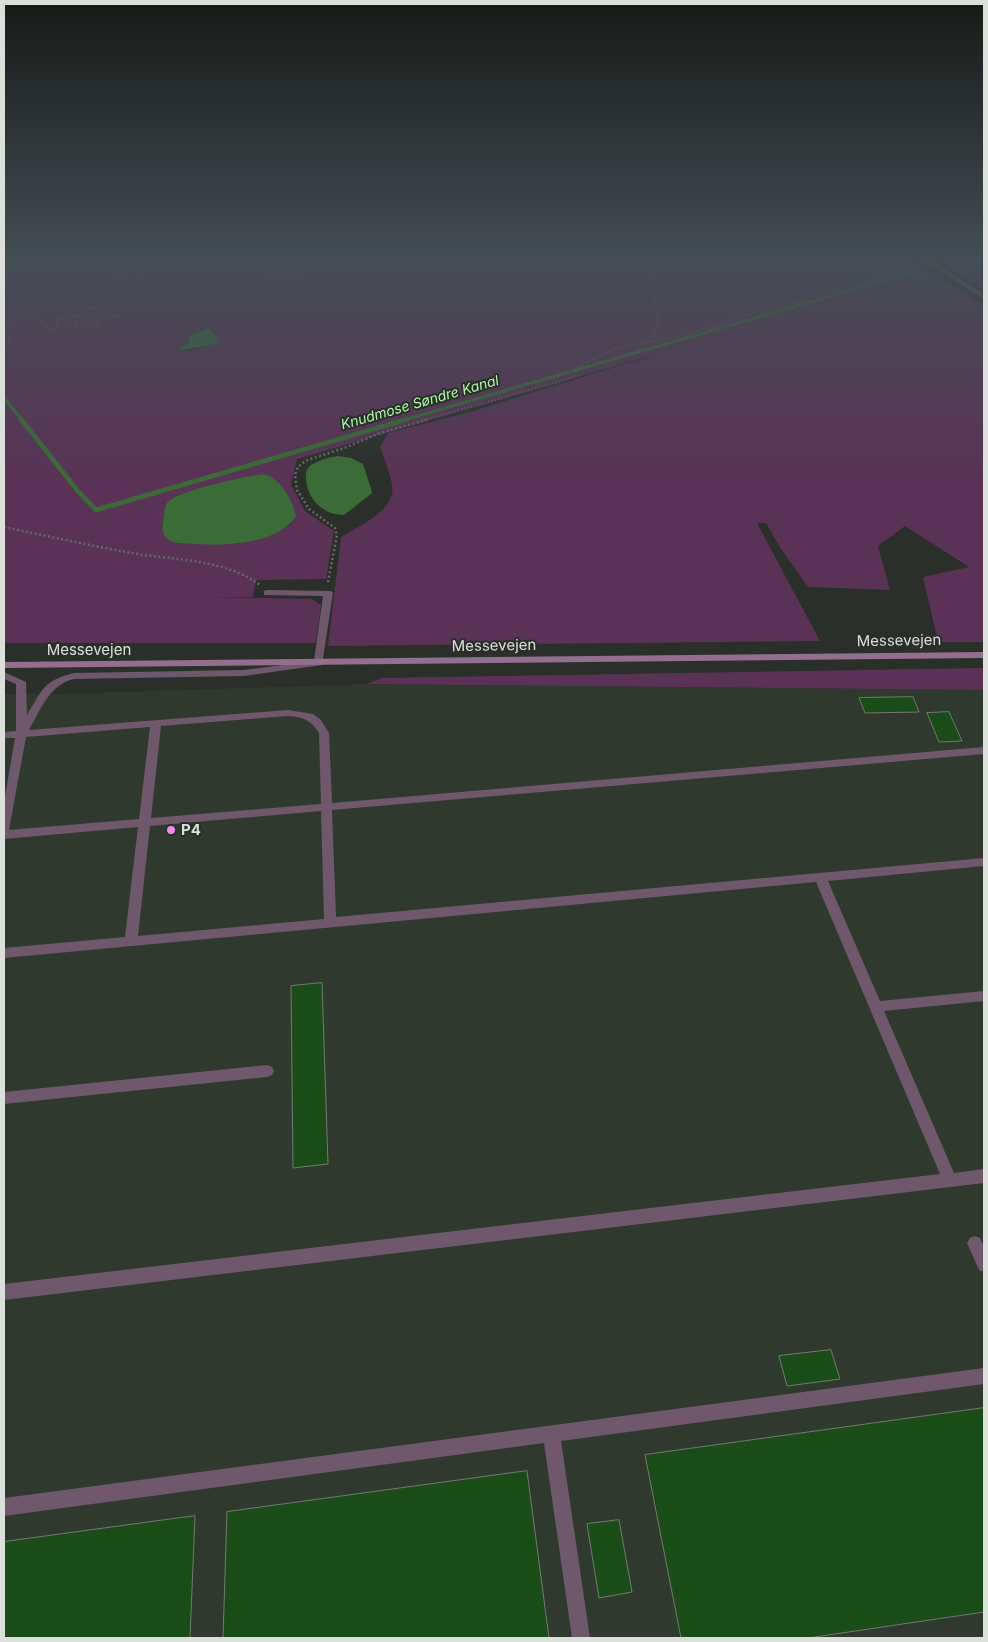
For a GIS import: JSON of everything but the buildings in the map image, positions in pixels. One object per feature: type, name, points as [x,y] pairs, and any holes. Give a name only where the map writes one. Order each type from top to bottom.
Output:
[{"type":"main road","name":"Messevejen","points":[[4,665],[984,656]]},
{"type":"lane","points":[[21,734],[50,686],[62,679],[74,676],[244,673],[319,663],[328,593],[267,593]]},
{"type":"lane","points":[[4,675],[21,682],[23,700],[21,734],[4,830]]},
{"type":"lane","points":[[4,735],[288,712],[313,717],[324,733],[330,923]]},
{"type":"lane","points":[[131,941],[156,723]]},
{"type":"lane","points":[[4,835],[984,750]]},
{"type":"lane","points":[[4,953],[984,862]]},
{"type":"lane","points":[[820,877],[950,1180]]},
{"type":"lane","points":[[876,1007],[984,996]]},
{"type":"lane","points":[[4,1098],[267,1072]]},
{"type":"lane","points":[[4,1292],[984,1176]]},
{"type":"lane","points":[[975,1243],[984,1265]]},
{"type":"lane","points":[[4,1507],[984,1376]]},
{"type":"lane","points":[[551,1434],[581,1638]]},
{"type":"path","points":[[4,332],[11,342],[4,346]]},
{"type":"path","points":[[642,343],[657,332]]},
{"type":"path","points":[[328,593],[328,579],[337,534],[335,528],[309,509],[297,490],[295,475],[298,467],[305,461],[380,433],[562,381],[575,376],[576,372],[574,369],[615,348],[692,332]]},
{"type":"path","points":[[4,528],[134,553],[191,561],[230,570],[256,580],[267,593]]},
{"type":"shaded area","points":[[4,332],[199,332],[190,336],[188,343],[177,350],[185,351],[217,344],[219,341],[205,332],[984,332],[984,642],[938,642],[923,577],[969,567],[905,526],[878,546],[890,590],[808,587],[781,549],[766,523],[757,523],[820,641],[328,646],[341,537],[375,516],[389,502],[392,493],[391,479],[380,447],[388,433],[470,412],[670,350],[297,459],[291,485],[305,511],[334,531],[326,579],[256,580],[253,597],[208,597],[312,599],[321,605],[316,643],[4,643]],"holes":[[[264,474],[291,524],[272,534],[236,544],[161,528],[171,499],[211,486]]]},
{"type":"shaded area","points":[[200,332],[212,332],[219,341],[217,344],[177,351],[188,343],[190,335]]},
{"type":"shaded area","points":[[338,456],[351,458],[363,464],[372,492],[344,515],[323,509],[313,499],[307,486],[306,476],[311,465],[324,459]]},
{"type":"shaded area","points":[[264,474],[270,476],[285,490],[296,516],[287,526],[276,533],[249,542],[220,545],[176,543],[164,535],[162,528],[165,508],[169,501],[186,492],[214,484]]},
{"type":"shaded area","points":[[984,668],[984,690],[366,684],[382,678]]},
{"type":"shaded area","points":[[366,684],[984,690],[984,1638],[4,1638],[4,694],[59,694]]},
{"type":"waterway","name":"Knudmose Søndre Kanal","points":[[404,420],[708,332]]},
{"type":"waterway","points":[[4,398],[22,420]]},
{"type":"waterway","name":"Knudmose Søndre Kanal","points":[[21,419],[77,490],[96,510],[408,419]]},
{"type":"place","name":"P4","points":[[171,830]]}]
